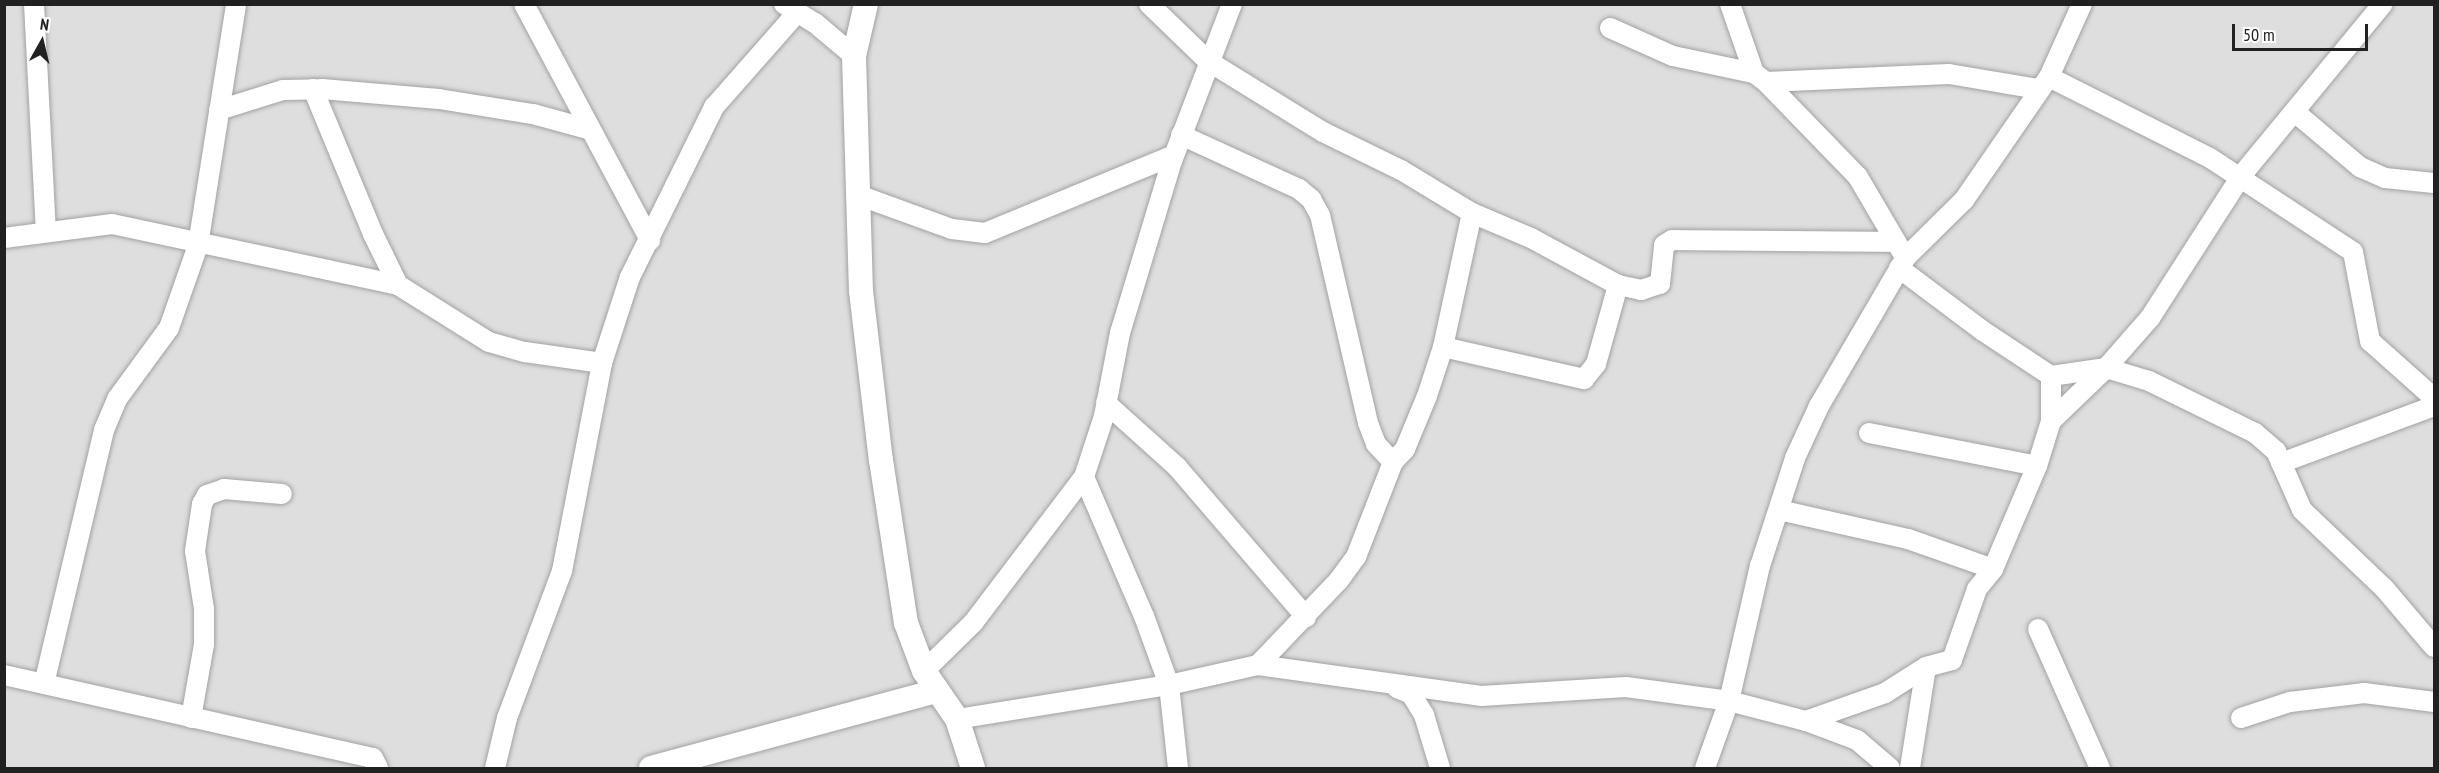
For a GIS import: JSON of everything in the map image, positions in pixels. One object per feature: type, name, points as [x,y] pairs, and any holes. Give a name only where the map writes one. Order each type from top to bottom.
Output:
[{"type":"street","points":[[34,4],[46,231]]},
{"type":"street","points":[[44,684],[104,429],[117,399],[168,328],[198,245],[236,4]]},
{"type":"street","points":[[524,4],[650,240]]},
{"type":"street","points":[[866,4],[854,56],[861,291],[881,460],[906,623],[930,681],[957,719],[973,768]]},
{"type":"street","points":[[1149,4],[1208,60],[1323,132],[1401,170],[1472,213],[1531,238],[1617,285],[1641,290],[1660,284],[1664,245],[1672,240],[1900,256]]},
{"type":"street","points":[[651,768],[930,681],[1084,477],[1106,403],[1120,333],[1174,155],[1208,60],[1232,4]]},
{"type":"street","points":[[1730,4],[1760,78],[1858,177],[1883,214],[1900,256],[1983,332],[2051,376],[2106,368],[2149,381],[2238,422],[2276,451],[2302,510],[2384,588],[2434,647]]},
{"type":"street","points":[[1705,768],[1729,701],[1760,566],[1795,458],[1819,406],[1900,256],[1964,200],[2044,83],[2082,4]]},
{"type":"street","points":[[2051,421],[2106,368],[2150,318],[2241,176],[2296,113],[2383,4]]},
{"type":"street","points":[[495,768],[507,718],[562,571],[602,363],[630,277],[714,108],[790,10],[815,23],[854,56]]},
{"type":"street","points":[[1610,28],[1673,56],[1760,78],[1949,74],[2044,83],[2241,176],[2290,214],[2353,252],[2370,341],[2401,371],[2431,384]]},
{"type":"street","points":[[219,110],[283,90],[314,89],[439,99],[533,114],[591,130]]},
{"type":"street","points":[[314,89],[373,234],[398,285]]},
{"type":"street","points":[[2296,113],[2360,167],[2385,178],[2434,183]]},
{"type":"street","points":[[1181,135],[1299,189],[1311,199],[1320,215],[1368,423],[1376,444],[1393,462]]},
{"type":"street","points":[[858,195],[952,229],[985,233],[1174,155]]},
{"type":"street","points":[[1258,665],[1306,617],[1356,557],[1393,462],[1405,449],[1443,347],[1472,213]]},
{"type":"street","points":[[7,241],[46,231],[112,224],[198,245],[398,285],[489,342],[525,352],[602,363]]},
{"type":"street","points":[[1443,347],[1584,379],[1596,364],[1617,285]]},
{"type":"street","points":[[1806,721],[1885,693],[1926,667],[1952,660],[1977,589],[1993,569],[2037,466],[2051,421],[2051,376]]},
{"type":"street","points":[[1106,403],[1177,467],[1306,617]]},
{"type":"street","points":[[2281,463],[2434,406]]},
{"type":"street","points":[[1869,433],[2037,466]]},
{"type":"street","points":[[1084,477],[1144,616],[1169,685],[1178,768]]},
{"type":"street","points":[[191,718],[204,644],[204,609],[195,551],[202,504],[207,495],[224,489],[282,494]]},
{"type":"street","points":[[1779,510],[1908,539],[1993,569]]},
{"type":"street","points":[[2038,629],[2100,768]]},
{"type":"street","points":[[957,719],[1169,685],[1258,665],[1329,672],[1392,686],[1481,696],[1626,687],[1729,701],[1806,721],[1857,740],[1890,768]]},
{"type":"street","points":[[1910,768],[1926,667]]},
{"type":"street","points":[[4,675],[374,758],[378,768]]},
{"type":"street","points":[[1392,686],[1411,694],[1424,715],[1440,768]]},
{"type":"street","points":[[2241,718],[2290,702],[2364,693],[2434,702]]},
{"type":"shaded area","points":[[5,5],[2434,5],[2434,768],[5,768]]}]
